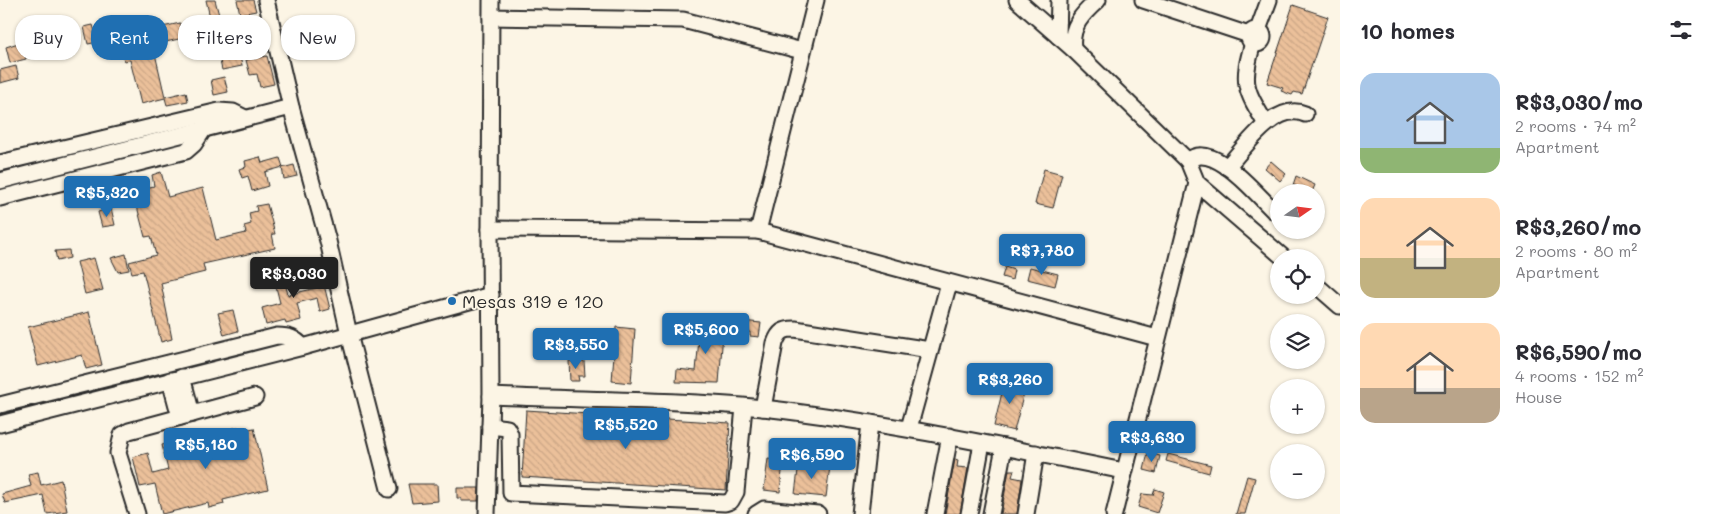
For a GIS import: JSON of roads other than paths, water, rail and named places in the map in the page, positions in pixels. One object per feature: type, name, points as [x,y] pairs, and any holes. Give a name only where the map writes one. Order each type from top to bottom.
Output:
[{"type":"street","points":[[266,0],[291,107],[328,241],[349,334],[389,489]]},
{"type":"street","points":[[487,514],[491,396],[491,0]]},
{"type":"street","points":[[758,231],[816,0]]},
{"type":"street","points":[[1017,0],[1073,49],[1188,161],[1197,183],[1274,249]]},
{"type":"street","points":[[1058,36],[1059,0]]},
{"type":"street","points":[[1073,49],[1073,31],[1076,24],[1098,0]]},
{"type":"street","points":[[1143,0],[1254,36]]},
{"type":"street","points":[[1266,124],[1250,98],[1246,87],[1246,67],[1254,36],[1269,0]]},
{"type":"street","points":[[491,17],[683,20],[802,51]]},
{"type":"street","points":[[0,181],[291,107]]},
{"type":"street","points":[[0,163],[219,111],[233,112],[245,118]]},
{"type":"street","points":[[1227,166],[1266,124],[1290,111],[1306,114]]},
{"type":"street","points":[[0,198],[186,151],[194,144],[204,129]]},
{"type":"street","points":[[1188,161],[1197,156],[1215,158],[1227,166],[1270,207]]},
{"type":"street","points":[[1114,514],[1197,183]]},
{"type":"street","points":[[490,229],[758,231],[1157,338]]},
{"type":"street","points":[[908,428],[949,283]]},
{"type":"street","points":[[1325,293],[1340,306]]},
{"type":"street","points":[[0,424],[303,347],[491,295]]},
{"type":"street","points":[[763,408],[775,343],[778,334],[784,329],[795,329],[930,350]]},
{"type":"street","points":[[0,404],[277,336],[295,339],[303,347]]},
{"type":"street","points":[[176,378],[186,415]]},
{"type":"street","points":[[491,396],[763,408],[908,428],[1124,471]]},
{"type":"street","points":[[137,514],[118,453],[122,435],[129,431],[255,397]]},
{"type":"street","points":[[488,492],[725,503],[731,501],[736,492],[744,407]]},
{"type":"street","points":[[860,514],[870,423]]},
{"type":"street","points":[[490,426],[507,428],[510,434],[511,493]]},
{"type":"street","points":[[935,514],[950,436]]},
{"type":"street","points":[[969,514],[982,443]]},
{"type":"street","points":[[991,514],[1004,447]]},
{"type":"street","points":[[1026,514],[1036,454]]},
{"type":"street","points":[[756,514],[764,509],[818,514]]},
{"type":"place","name":"Mesas 319 e 120","points":[[452,301]]}]
